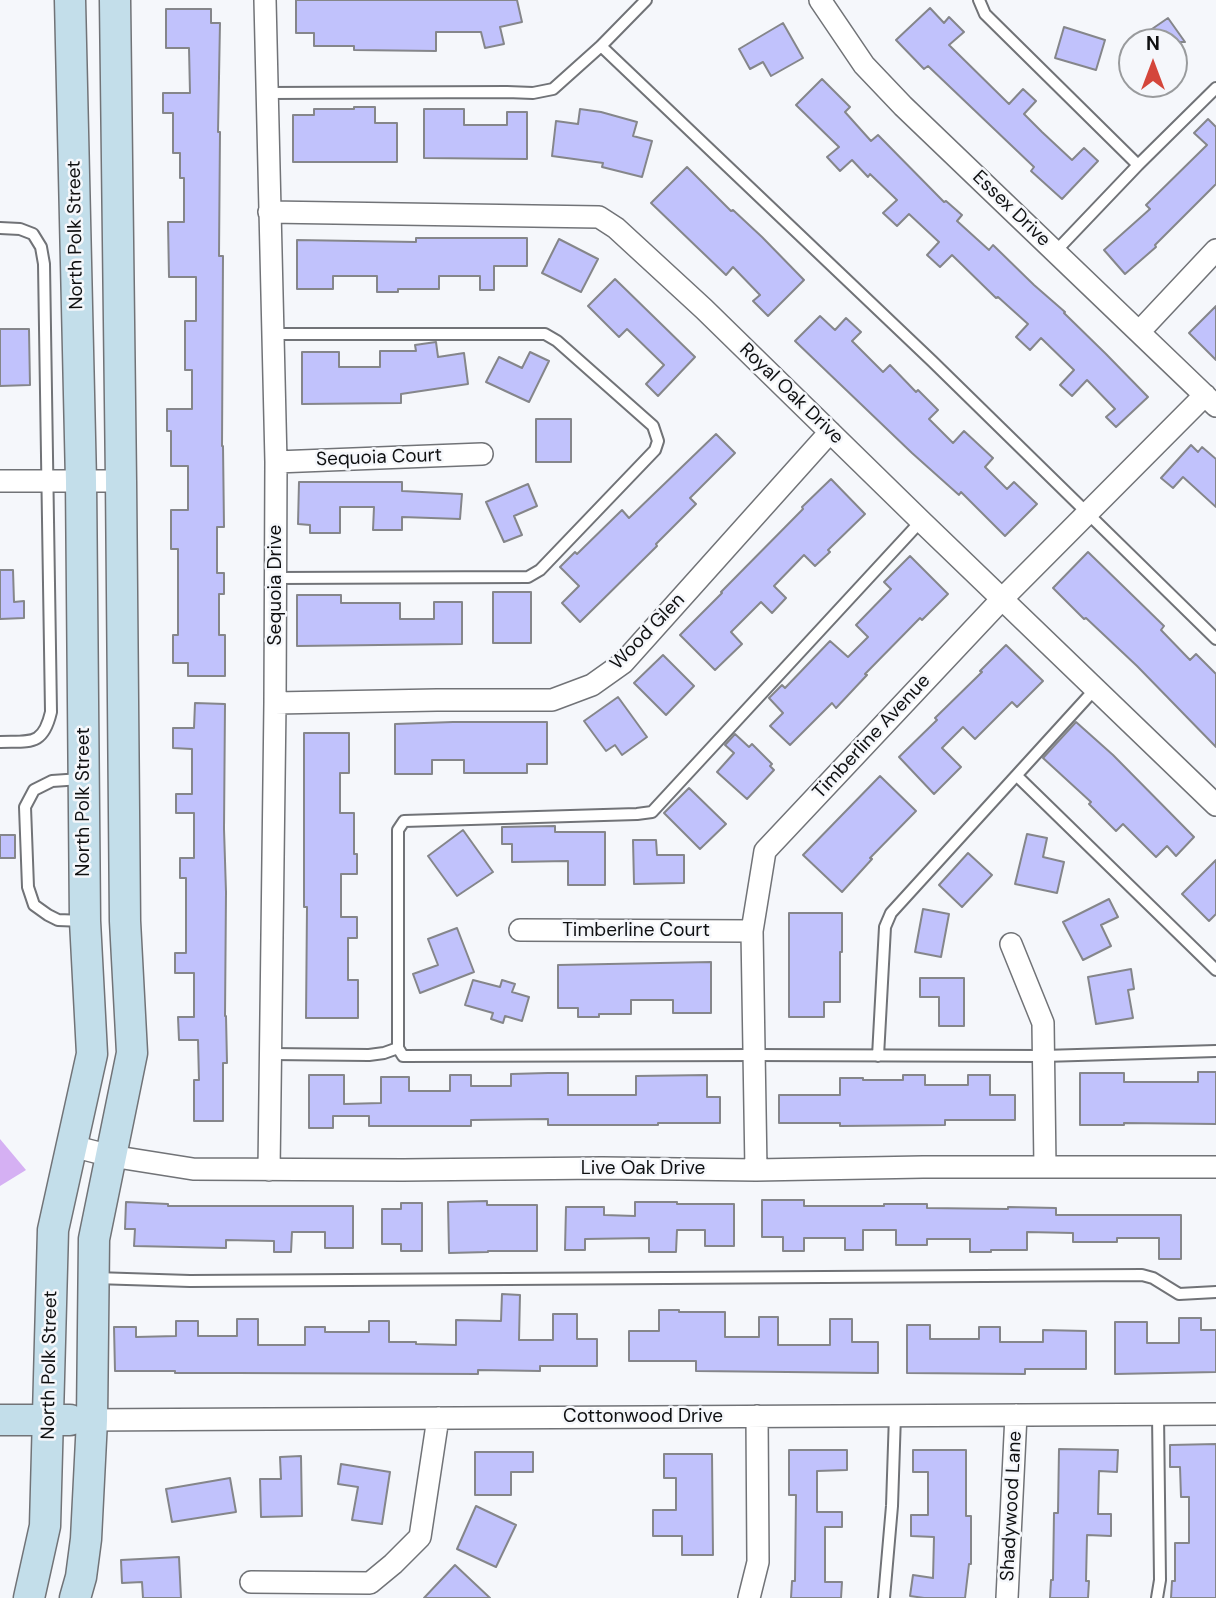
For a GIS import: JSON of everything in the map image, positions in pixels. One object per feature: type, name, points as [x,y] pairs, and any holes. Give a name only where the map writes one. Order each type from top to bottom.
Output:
[{"type":"main road","name":"North Polk Street","points":[[70,0],[81,481],[85,921],[92,1054],[53,1230],[70,1420],[86,1539],[75,1598]]},
{"type":"main road","name":"North Polk Street","points":[[29,1598],[70,1420],[95,1278],[94,1240],[132,1053],[125,921],[115,0]]},
{"type":"main road","points":[[85,921],[125,921]]},
{"type":"main road","points":[[0,1420],[70,1420]]},
{"type":"street","name":"Sequoia Drive","points":[[265,0],[276,462],[269,1170]]},
{"type":"street","name":"Essex Drive","points":[[820,0],[864,65],[1210,400]]},
{"type":"street","name":"Royal Oak Drive","points":[[269,212],[599,216],[616,228],[704,309],[1216,805]]},
{"type":"street","points":[[1139,332],[1216,250]]},
{"type":"street","name":"Timberline Avenue","points":[[756,1170],[752,931],[765,851],[1002,599],[1087,513],[1210,400]]},
{"type":"street","name":"Wood Glen","points":[[275,703],[552,700],[592,685],[623,663],[830,432]]},
{"type":"street","name":"Sequoia Court","points":[[276,462],[482,454]]},
{"type":"street","points":[[0,481],[121,481]]},
{"type":"street","name":"Timberline Court","points":[[520,930],[752,931]]},
{"type":"street","points":[[1011,944],[1043,1023],[1045,1167]]},
{"type":"street","name":"Live Oak Drive","points":[[72,1146],[111,1156],[193,1169],[756,1170],[1216,1167]]},
{"type":"street","name":"Cottonwood Drive","points":[[70,1420],[1216,1414]]},
{"type":"street","name":"Shadywood Lane","points":[[1007,1598],[1016,1415]]},
{"type":"street","points":[[749,1598],[758,1562],[757,1416]]},
{"type":"street","points":[[251,1583],[370,1583],[393,1564],[420,1537],[438,1418]]},
{"type":"lane","points":[[267,93],[533,93],[552,89],[601,46],[646,0]]},
{"type":"lane","points":[[979,0],[985,14],[1138,164]]},
{"type":"lane","points":[[601,46],[932,361],[1216,639]]},
{"type":"lane","points":[[1055,252],[1138,164],[1216,88]]},
{"type":"lane","points":[[0,228],[33,233],[41,247],[44,264],[51,712],[41,736],[31,741],[0,742]]},
{"type":"lane","points":[[273,334],[545,334],[557,341],[653,426],[658,441],[655,450],[550,561],[528,576],[276,578]]},
{"type":"lane","points":[[921,521],[652,811],[637,814],[404,821],[398,830],[398,1048],[403,1056],[1043,1056],[1216,1051]]},
{"type":"lane","points":[[878,1056],[885,927],[891,913],[1096,688]]},
{"type":"lane","points":[[1017,776],[1216,970]]},
{"type":"lane","points":[[84,779],[52,781],[34,790],[25,807],[28,887],[34,905],[58,920],[85,921]]},
{"type":"lane","points":[[271,1054],[369,1055],[398,1048]]},
{"type":"lane","points":[[95,1278],[204,1281],[1142,1275],[1153,1278],[1179,1294],[1216,1292]]},
{"type":"lane","points":[[1157,1598],[1160,1580],[1158,1414]]},
{"type":"lane","points":[[884,1598],[892,1506],[895,1415]]},
{"type":"shaded area","points":[[0,1139],[26,1170],[0,1186]]},
{"type":"building","points":[[296,0],[517,0],[522,22],[500,27],[504,44],[485,48],[481,32],[436,32],[436,51],[354,50],[354,46],[314,46],[314,33],[296,33]]},
{"type":"building","points":[[930,8],[944,23],[949,17],[964,32],[949,45],[1009,104],[1023,89],[1036,101],[1024,114],[1042,132],[1072,160],[1084,148],[1098,161],[1062,199],[1031,171],[1034,167],[928,66],[924,69],[896,40]]},
{"type":"building","points":[[166,9],[211,9],[211,23],[220,23],[218,132],[219,256],[223,256],[224,527],[217,527],[217,573],[224,573],[224,594],[219,594],[219,635],[225,635],[225,676],[188,676],[188,663],[173,663],[173,635],[178,635],[178,549],[171,549],[171,510],[188,510],[188,466],[171,466],[171,431],[167,431],[167,409],[192,409],[192,370],[185,370],[185,321],[196,321],[196,277],[169,277],[168,222],[184,222],[184,178],[180,178],[180,153],[173,153],[173,113],[163,113],[163,93],[190,93],[189,48],[166,48]]},
{"type":"building","points":[[1168,18],[1175,28],[1153,28]]},
{"type":"building","points":[[783,23],[803,58],[771,76],[763,62],[750,69],[739,49]]},
{"type":"building","points":[[1064,27],[1105,40],[1096,70],[1055,58]]},
{"type":"building","points":[[822,79],[850,107],[845,112],[871,141],[878,135],[944,202],[962,215],[957,221],[989,250],[993,245],[1065,312],[1148,397],[1116,427],[1106,417],[1115,409],[1087,380],[1072,396],[1060,385],[1074,370],[1041,338],[1030,350],[1016,337],[1028,324],[996,298],[952,255],[940,267],[927,255],[939,242],[909,214],[897,226],[883,213],[897,200],[870,174],[868,177],[852,160],[840,171],[827,157],[839,147],[796,105]]},
{"type":"building","points":[[375,107],[375,123],[397,123],[397,162],[293,162],[293,115],[314,115],[314,109]]},
{"type":"building","points":[[424,109],[464,109],[464,125],[507,125],[507,112],[527,112],[527,159],[424,158]]},
{"type":"building","points":[[580,109],[637,122],[633,136],[652,141],[642,177],[602,167],[603,163],[552,156],[556,121],[578,124]]},
{"type":"building","points":[[1208,119],[1216,127],[1216,184],[1155,245],[1156,247],[1125,274],[1104,250],[1150,209],[1146,205],[1207,145],[1194,133]]},
{"type":"building","points":[[687,167],[804,280],[768,316],[753,301],[760,295],[733,267],[726,275],[651,203]]},
{"type":"building","points":[[416,238],[527,238],[527,266],[494,266],[494,290],[480,290],[480,276],[439,276],[439,289],[377,292],[377,276],[333,276],[333,289],[297,289],[297,240],[416,242]]},
{"type":"building","points":[[559,239],[598,259],[581,292],[542,273]]},
{"type":"building","points":[[615,279],[695,357],[658,396],[646,384],[664,365],[627,329],[619,337],[588,306]]},
{"type":"building","points":[[1216,306],[1216,360],[1189,333]]},
{"type":"building","points":[[820,316],[835,330],[846,318],[861,332],[852,341],[883,372],[890,365],[938,410],[929,419],[953,443],[964,431],[993,458],[985,467],[1007,489],[1014,482],[1037,504],[1005,536],[961,492],[959,495],[912,453],[795,341]]},
{"type":"building","points":[[0,329],[29,329],[30,385],[0,386]]},
{"type":"building","points":[[436,342],[438,357],[464,353],[468,384],[401,394],[401,403],[302,404],[302,352],[339,352],[339,367],[380,367],[380,351],[416,351],[415,345]]},
{"type":"building","points":[[530,352],[549,361],[529,402],[486,382],[499,357],[522,368]]},
{"type":"building","points":[[536,419],[571,419],[571,462],[536,462]]},
{"type":"building","points":[[716,434],[735,453],[690,498],[696,504],[580,622],[562,603],[579,586],[560,567],[622,510],[629,518]]},
{"type":"building","points":[[1191,445],[1198,452],[1202,447],[1216,459],[1216,507],[1183,477],[1173,488],[1161,478]]},
{"type":"building","points":[[831,479],[865,514],[815,566],[804,555],[774,586],[786,598],[772,613],[761,602],[731,632],[742,644],[715,670],[680,635]]},
{"type":"building","points":[[299,482],[402,482],[402,491],[462,494],[460,519],[402,517],[402,530],[373,530],[374,507],[340,507],[340,533],[310,533],[310,525],[298,524]]},
{"type":"building","points":[[528,484],[537,506],[514,516],[522,535],[504,542],[486,502]]},
{"type":"building","points":[[1088,552],[1164,626],[1161,630],[1190,660],[1196,654],[1216,674],[1216,747],[1137,666],[1053,588]]},
{"type":"building","points":[[910,556],[948,594],[922,620],[920,618],[836,708],[832,703],[790,745],[770,726],[783,713],[769,698],[782,685],[785,688],[830,641],[848,657],[868,637],[856,625],[891,589],[884,582]]},
{"type":"building","points":[[0,570],[13,570],[14,602],[24,601],[24,618],[0,619]]},
{"type":"building","points":[[493,592],[531,592],[531,643],[493,643]]},
{"type":"building","points":[[297,595],[341,595],[341,603],[400,603],[400,619],[434,619],[434,602],[462,602],[462,644],[297,646]]},
{"type":"building","points":[[1006,645],[1043,681],[1017,707],[1012,702],[975,739],[963,727],[942,748],[961,767],[934,794],[899,757]]},
{"type":"building","points":[[663,655],[694,686],[666,715],[634,683]]},
{"type":"building","points":[[618,697],[647,737],[622,755],[615,745],[606,751],[584,721]]},
{"type":"building","points":[[195,703],[225,704],[227,1063],[223,1063],[223,1121],[194,1121],[194,1080],[199,1080],[198,1040],[179,1040],[178,1017],[194,1017],[194,973],[175,973],[175,953],[186,953],[186,878],[180,878],[180,858],[194,858],[194,813],[176,813],[176,794],[192,794],[192,749],[173,748],[173,728],[194,728]]},
{"type":"building","points":[[547,722],[547,764],[527,764],[527,773],[464,773],[464,760],[432,760],[432,774],[395,774],[395,724]]},
{"type":"building","points":[[1076,722],[1113,755],[1194,837],[1176,856],[1167,846],[1156,857],[1123,824],[1116,831],[1089,804],[1091,802],[1043,758]]},
{"type":"building","points":[[304,733],[349,733],[349,773],[340,773],[340,813],[354,813],[357,874],[341,874],[341,917],[357,917],[357,938],[348,938],[348,980],[358,980],[358,1018],[306,1018]]},
{"type":"building","points":[[735,734],[749,747],[752,744],[772,764],[770,766],[774,770],[747,799],[717,772],[734,753],[725,745]]},
{"type":"building","points":[[880,776],[916,811],[870,858],[872,859],[842,892],[803,855]]},
{"type":"building","points":[[689,788],[726,824],[700,849],[664,813]]},
{"type":"building","points":[[555,826],[555,832],[605,832],[605,885],[568,885],[568,861],[512,862],[512,844],[502,844],[502,827]]},
{"type":"building","points":[[463,830],[493,872],[457,896],[428,856]]},
{"type":"building","points":[[1027,834],[1047,838],[1043,857],[1064,862],[1057,893],[1015,884]]},
{"type":"building","points":[[0,835],[15,835],[15,858],[0,858]]},
{"type":"building","points":[[633,840],[656,840],[657,855],[684,855],[684,883],[634,884]]},
{"type":"building","points":[[968,853],[992,875],[962,907],[939,885]]},
{"type":"building","points":[[1216,860],[1216,914],[1209,921],[1182,894]]},
{"type":"building","points":[[1109,899],[1118,917],[1101,925],[1111,946],[1083,960],[1063,922]]},
{"type":"building","points":[[923,909],[949,914],[941,957],[915,952]]},
{"type":"building","points":[[789,913],[842,913],[840,1002],[824,1002],[824,1017],[789,1017]]},
{"type":"building","points":[[457,928],[474,972],[420,993],[413,974],[438,965],[428,939]]},
{"type":"building","points":[[711,962],[711,1013],[673,1013],[673,1000],[631,1000],[631,1014],[599,1014],[599,1017],[578,1017],[578,1008],[558,1008],[558,965]]},
{"type":"building","points":[[1131,969],[1134,989],[1128,990],[1133,1018],[1096,1024],[1088,977]]},
{"type":"building","points":[[920,978],[964,978],[964,1026],[939,1026],[939,997],[920,997]]},
{"type":"building","points":[[473,980],[500,987],[502,980],[515,984],[512,992],[529,997],[522,1021],[505,1016],[503,1023],[491,1019],[493,1013],[465,1005]]},
{"type":"building","points":[[1198,1072],[1216,1072],[1216,1124],[1080,1125],[1080,1073],[1124,1073],[1124,1082],[1198,1082]]},
{"type":"building","points":[[568,1073],[568,1095],[636,1095],[636,1076],[707,1075],[707,1097],[720,1097],[720,1123],[548,1125],[548,1119],[471,1120],[471,1126],[369,1126],[369,1116],[333,1116],[333,1128],[309,1128],[309,1075],[344,1075],[344,1104],[381,1103],[381,1077],[409,1077],[409,1091],[450,1091],[450,1075],[471,1075],[471,1086],[511,1086],[511,1074]]},
{"type":"building","points":[[903,1075],[925,1075],[925,1085],[968,1085],[968,1075],[990,1075],[990,1095],[1015,1095],[1015,1120],[945,1120],[945,1125],[840,1126],[840,1123],[779,1123],[779,1095],[840,1095],[840,1078],[903,1080]]},
{"type":"building","points":[[762,1200],[804,1200],[804,1206],[927,1204],[927,1208],[1056,1208],[1056,1215],[1181,1215],[1181,1259],[1159,1259],[1159,1238],[1073,1242],[1073,1233],[1027,1232],[1027,1250],[970,1252],[970,1239],[927,1239],[927,1245],[896,1245],[896,1230],[863,1230],[863,1250],[845,1250],[845,1238],[804,1238],[804,1251],[783,1251],[783,1237],[762,1237]]},
{"type":"building","points":[[487,1201],[487,1205],[537,1205],[537,1251],[449,1253],[448,1202]]},
{"type":"building","points":[[126,1202],[168,1206],[353,1206],[353,1248],[325,1248],[325,1232],[292,1232],[291,1252],[274,1252],[274,1241],[226,1240],[226,1248],[134,1246],[135,1229],[125,1229]]},
{"type":"building","points":[[635,1202],[734,1204],[734,1246],[705,1246],[705,1230],[677,1230],[676,1252],[649,1252],[649,1238],[585,1239],[585,1250],[565,1250],[566,1207],[604,1207],[604,1215],[635,1216]]},
{"type":"building","points":[[401,1203],[422,1203],[422,1251],[401,1251],[401,1244],[382,1244],[382,1209],[401,1209]]},
{"type":"building","points":[[502,1294],[520,1295],[519,1340],[553,1340],[553,1314],[577,1314],[577,1339],[597,1339],[597,1366],[540,1366],[540,1371],[478,1370],[478,1374],[115,1371],[114,1327],[136,1327],[136,1337],[176,1336],[176,1321],[198,1321],[198,1336],[237,1336],[237,1319],[258,1319],[258,1345],[305,1345],[305,1327],[325,1327],[325,1332],[369,1332],[369,1321],[389,1321],[389,1342],[456,1345],[456,1320],[501,1321]]},
{"type":"building","points":[[659,1310],[725,1312],[725,1337],[759,1337],[759,1317],[778,1317],[778,1345],[830,1345],[830,1319],[852,1319],[852,1342],[878,1342],[878,1373],[696,1371],[696,1361],[629,1361],[629,1331],[659,1331]]},
{"type":"building","points":[[1179,1318],[1201,1318],[1201,1330],[1216,1330],[1216,1372],[1115,1374],[1115,1322],[1147,1322],[1147,1343],[1179,1343]]},
{"type":"building","points":[[907,1325],[930,1325],[930,1339],[979,1339],[979,1327],[1000,1327],[1000,1342],[1043,1342],[1043,1330],[1086,1331],[1086,1369],[1025,1369],[1025,1374],[907,1373]]},
{"type":"building","points":[[1216,1444],[1216,1598],[1171,1598],[1172,1581],[1175,1581],[1175,1543],[1189,1543],[1189,1497],[1181,1497],[1180,1467],[1170,1467],[1170,1445]]},
{"type":"building","points":[[1059,1449],[1118,1450],[1117,1472],[1099,1471],[1098,1514],[1111,1514],[1111,1536],[1087,1535],[1088,1598],[1050,1598],[1053,1580],[1054,1513],[1058,1513]]},
{"type":"building","points":[[789,1450],[847,1450],[847,1470],[817,1471],[817,1512],[842,1512],[842,1527],[825,1527],[825,1582],[842,1582],[841,1598],[791,1598],[792,1581],[795,1581],[796,1495],[789,1495]]},
{"type":"building","points":[[913,1450],[966,1450],[966,1516],[971,1516],[971,1564],[965,1598],[910,1596],[913,1575],[933,1578],[934,1537],[911,1536],[911,1515],[928,1515],[928,1472],[913,1472]]},
{"type":"building","points":[[475,1452],[533,1452],[533,1472],[511,1472],[511,1495],[475,1495]]},
{"type":"building","points":[[664,1454],[712,1454],[713,1555],[682,1555],[682,1536],[653,1536],[653,1510],[676,1510],[676,1478],[664,1478]]},
{"type":"building","points":[[301,1456],[302,1516],[261,1517],[260,1479],[281,1479],[280,1457]]},
{"type":"building","points":[[341,1464],[390,1472],[382,1524],[352,1520],[358,1487],[338,1484]]},
{"type":"building","points":[[230,1478],[236,1512],[172,1522],[166,1489]]},
{"type":"building","points":[[476,1506],[516,1525],[496,1567],[457,1549]]},
{"type":"building","points":[[179,1557],[181,1598],[143,1598],[142,1582],[122,1583],[121,1560]]},
{"type":"building","points":[[455,1565],[490,1598],[424,1598]]}]
